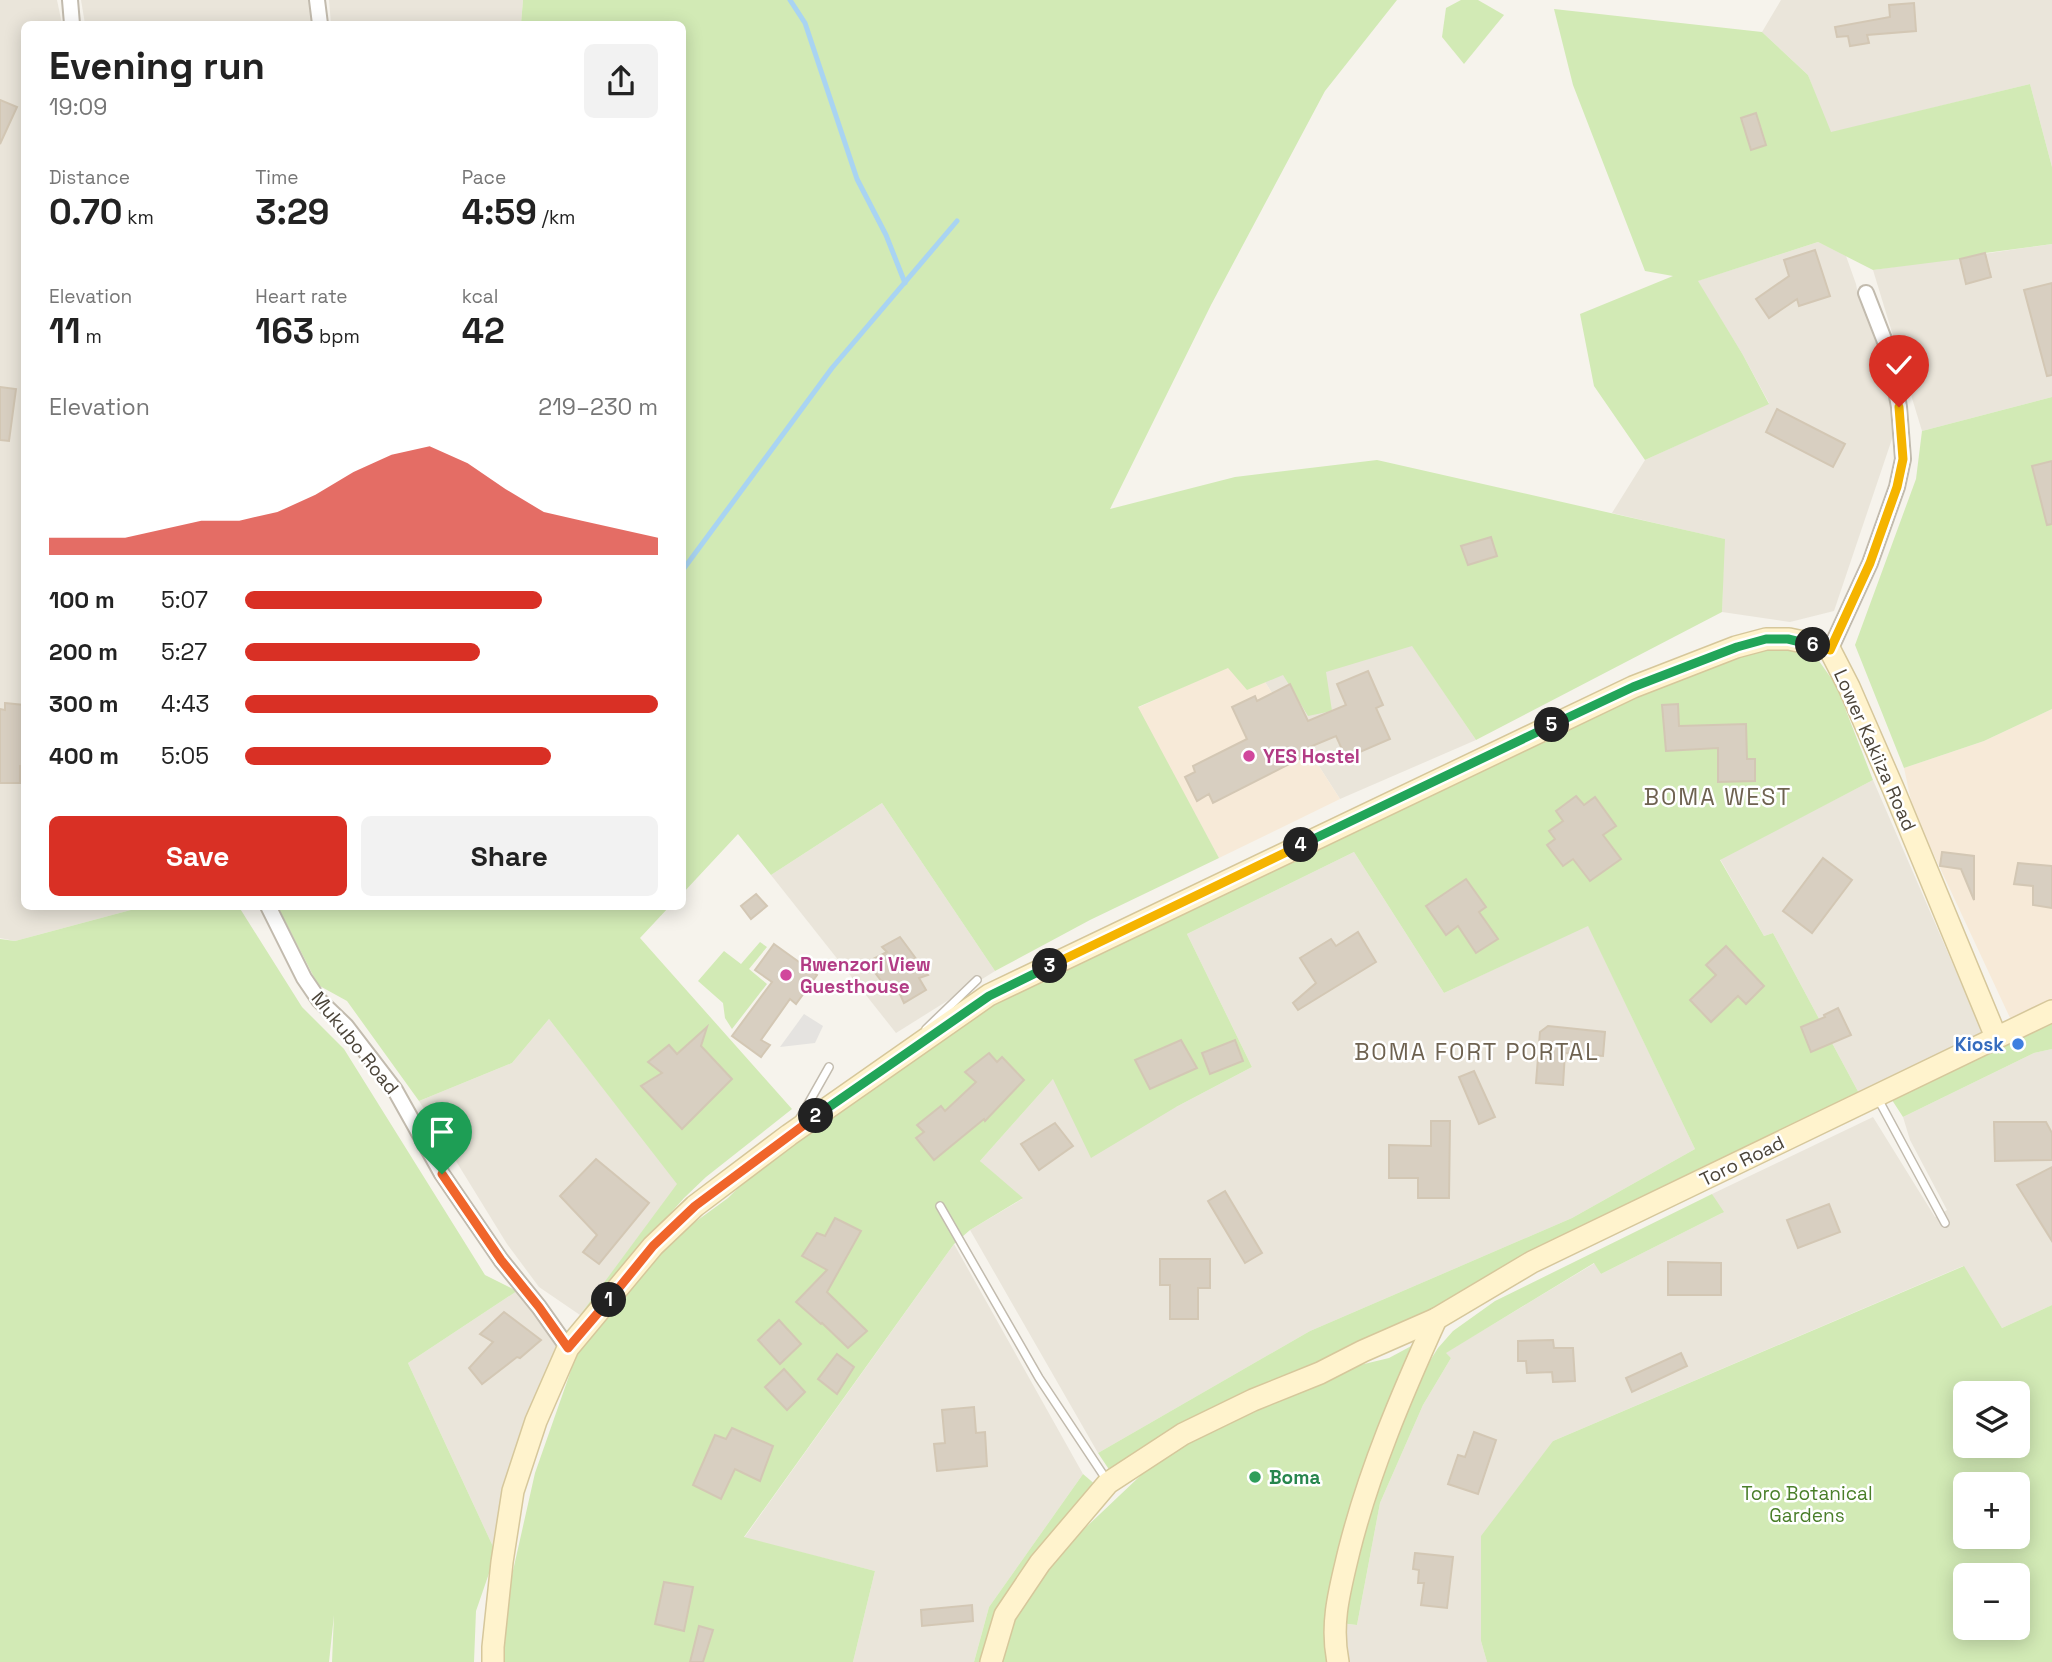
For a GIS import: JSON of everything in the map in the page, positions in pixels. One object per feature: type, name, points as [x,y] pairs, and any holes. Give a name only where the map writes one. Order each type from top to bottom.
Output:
[{"type":"main road","name":"Lower Kakiiza Road","points":[[494,1662],[493,1647],[502,1562],[513,1491],[536,1421],[568,1348],[653,1246],[695,1206],[789,1135],[989,996],[1633,687],[1737,647],[1766,639],[1788,639],[1830,650],[1893,788],[1996,1037]]},
{"type":"main road","name":"Toro Road","points":[[991,1662],[1005,1615],[1040,1563],[1108,1483],[1183,1434],[1436,1319],[1532,1262],[2052,1011]]},
{"type":"main road","points":[[1338,1662],[1335,1648],[1336,1604],[1359,1513],[1402,1395],[1436,1319]]},
{"type":"street","points":[[70,0],[72,21]]},
{"type":"street","points":[[317,0],[320,21]]},
{"type":"street","points":[[1830,650],[1870,563],[1897,487],[1903,459],[1899,407],[1889,352],[1866,293]]},
{"type":"street","name":"Mukubo Road","points":[[270,910],[319,1000],[346,1026],[395,1090],[442,1174],[501,1260],[568,1348]]},
{"type":"lane","points":[[902,1055],[935,1019],[978,980]]},
{"type":"lane","points":[[789,1135],[829,1067]]},
{"type":"lane","points":[[1876,1096],[1945,1223]]},
{"type":"lane","points":[[940,1206],[1039,1378],[1108,1483]]},
{"type":"shaded area","points":[[0,0],[57,0],[61,21],[21,21],[21,910],[131,910],[15,941],[0,938]]},
{"type":"shaded area","points":[[81,0],[313,0],[315,21],[84,21]]},
{"type":"shaded area","points":[[329,0],[523,0],[521,21],[331,21]]},
{"type":"shaded area","points":[[1781,0],[2052,0],[2052,167],[2030,84],[1830,133],[1808,75],[1762,32]]},
{"type":"shaded area","points":[[1818,242],[1846,256],[1885,367],[1894,433],[1834,611],[1790,622],[1722,612],[1724,539],[1612,513],[1645,460],[1769,403],[1697,281]]},
{"type":"shaded area","points":[[2052,244],[2052,397],[1922,431],[1873,270]]},
{"type":"shaded area","points":[[1383,602],[1476,740],[1340,799],[1249,657]]},
{"type":"shaded area","points":[[1249,657],[1340,799],[1219,858],[1137,708]]},
{"type":"shaded area","points":[[2052,709],[2052,999],[2011,1020],[1913,810],[1904,768],[1984,741]]},
{"type":"shaded area","points":[[1873,780],[1984,1036],[1861,1097],[1773,933],[1764,936],[1720,859]]},
{"type":"shaded area","points":[[882,803],[995,971],[896,1033],[771,875]]},
{"type":"shaded area","points":[[1354,852],[1444,993],[1588,925],[1695,1149],[1572,1218],[1310,1331],[1098,1453],[970,1230],[1022,1199],[980,1161],[1053,1079],[1176,1107],[1252,1067],[1187,934]]},
{"type":"shaded area","points":[[804,1014],[823,1026],[815,1043],[780,1047]]},
{"type":"shaded area","points":[[549,1019],[678,1184],[580,1315],[539,1287],[507,1244],[419,1101],[512,1063]]},
{"type":"shaded area","points":[[2052,1049],[2052,1305],[2002,1328],[1963,1266],[1553,1441],[1481,1641],[1487,1662],[1344,1662],[1340,1623],[1357,1625],[1380,1503],[1423,1405],[1451,1358],[1445,1353],[1595,1263],[1601,1274],[1722,1213],[1712,1194],[1873,1117],[1935,1217],[1947,1210],[1910,1140],[1903,1117],[2034,1053]]},
{"type":"shaded area","points":[[954,1244],[1083,1474],[989,1607],[974,1662],[853,1662],[875,1571],[744,1538]]},
{"type":"shaded area","points":[[517,1291],[560,1342],[496,1553],[408,1363]]},
{"type":"green space","points":[[523,0],[1397,0],[1325,91],[1211,305],[1110,509],[1235,477],[1377,460],[1725,539],[1722,612],[1476,740],[1412,646],[1326,672],[1332,711],[1308,716],[1283,675],[1247,690],[1228,668],[1138,707],[1219,858],[1090,920],[995,971],[882,803],[771,875],[738,834],[686,890],[686,21],[521,21]]},
{"type":"green space","points":[[1461,0],[1478,0],[1504,15],[1464,64],[1442,37],[1446,8]]},
{"type":"green space","points":[[1554,9],[1762,32],[1808,75],[1831,132],[2030,84],[2052,167],[2052,244],[1873,270],[1818,242],[1698,281],[1769,404],[1645,460],[1594,386],[1580,314],[1673,276],[1645,271],[1573,85]]},
{"type":"green space","points":[[2052,397],[2052,709],[1984,741],[1904,768],[1855,645],[1916,479],[1922,431]]},
{"type":"green space","points":[[1789,648],[1819,661],[1836,685],[1873,780],[1720,860],[1764,936],[1773,933],[1861,1097],[1114,1477],[1098,1453],[1310,1331],[1572,1218],[1695,1149],[1588,926],[1444,993],[1354,852],[1187,934],[1252,1067],[1176,1107],[1091,1158],[1053,1079],[980,1161],[1023,1198],[970,1230],[954,1244],[744,1537],[875,1571],[853,1662],[504,1662],[504,1631],[510,1584],[535,1473],[576,1356],[602,1315],[665,1244],[728,1198],[776,1150],[1013,992],[1632,693],[1762,649]]},
{"type":"green space","points":[[131,910],[241,910],[302,1007],[344,1049],[485,1275],[517,1291],[408,1363],[496,1553],[476,1611],[474,1662],[332,1662],[334,1615],[329,1662],[0,1662],[0,939],[15,941]]},
{"type":"green space","points":[[280,910],[666,910],[640,938],[792,1109],[706,1177],[684,1198],[580,1315],[677,1184],[549,1019],[512,1063],[419,1101],[347,1001],[318,985]]},
{"type":"green space","points":[[760,942],[767,947],[749,969],[767,984],[732,1029],[725,1018],[723,1003],[698,981],[724,951],[741,964]]},
{"type":"green space","points":[[2052,1020],[2052,1049],[2034,1053],[1903,1117],[1892,1100]]},
{"type":"green space","points":[[1712,1194],[1724,1212],[1601,1274],[1594,1263],[1446,1353],[1451,1358],[1423,1405],[1380,1503],[1357,1625],[1340,1623],[1341,1605],[1406,1399],[1438,1348],[1453,1331],[1495,1301]]},
{"type":"green space","name":"Toro Botanical Gardens","points":[[1964,1266],[2002,1328],[2052,1305],[2052,1662],[1487,1662],[1481,1641],[1481,1536],[1553,1441]]},
{"type":"green space","name":"Boma","points":[[1428,1337],[1359,1513],[1339,1662],[999,1662],[1012,1619],[1043,1568],[1177,1441],[1331,1372],[1389,1358]]},
{"type":"green space","points":[[1083,1474],[1097,1486],[987,1662],[974,1662],[989,1607]]},
{"type":"building","points":[[1914,3],[1916,31],[1867,35],[1869,43],[1850,46],[1848,36],[1837,37],[1835,27],[1890,17],[1889,5]]},
{"type":"building","points":[[0,100],[17,107],[0,144]]},
{"type":"building","points":[[1756,113],[1766,145],[1751,150],[1741,118]]},
{"type":"building","points":[[1815,250],[1830,296],[1799,306],[1797,299],[1769,318],[1756,299],[1789,276],[1784,260]]},
{"type":"building","points":[[1985,253],[1991,277],[1966,284],[1960,259]]},
{"type":"building","points":[[2052,283],[2052,375],[2047,376],[2024,290]]},
{"type":"building","points":[[0,387],[16,389],[9,441],[0,440]]},
{"type":"building","points":[[1777,409],[1845,444],[1833,467],[1766,432]]},
{"type":"building","points":[[2052,461],[2052,524],[2047,525],[2032,466]]},
{"type":"building","points":[[1491,537],[1497,556],[1468,565],[1461,546]]},
{"type":"building","points":[[1368,671],[1383,705],[1376,708],[1390,739],[1346,758],[1336,736],[1300,751],[1303,757],[1213,803],[1209,794],[1197,801],[1185,777],[1195,772],[1193,766],[1247,739],[1232,707],[1255,696],[1257,701],[1290,684],[1308,721],[1346,705],[1337,684]]},
{"type":"building","points":[[5,703],[21,705],[20,783],[0,783],[0,709],[5,710]]},
{"type":"building","points":[[1678,704],[1679,726],[1746,724],[1747,759],[1755,759],[1755,781],[1718,782],[1718,748],[1666,751],[1662,705]]},
{"type":"building","points":[[1576,796],[1584,805],[1595,797],[1616,826],[1603,835],[1621,859],[1590,881],[1573,859],[1563,866],[1547,845],[1555,839],[1549,831],[1563,821],[1556,811]]},
{"type":"building","points":[[1942,852],[1974,856],[1974,900],[1961,869],[1940,866]]},
{"type":"building","points":[[1823,858],[1852,880],[1812,933],[1783,911]]},
{"type":"building","points":[[2018,863],[2052,866],[2052,908],[2033,905],[2033,886],[2014,884]]},
{"type":"building","points":[[1466,879],[1486,907],[1479,912],[1498,939],[1476,953],[1458,926],[1446,935],[1426,906]]},
{"type":"building","points":[[756,894],[767,906],[751,919],[741,906]]},
{"type":"building","points":[[1358,932],[1376,962],[1298,1010],[1293,1003],[1316,983],[1300,958],[1331,939],[1336,946]]},
{"type":"building","points":[[900,937],[928,975],[919,978],[926,990],[904,1003],[897,988],[889,991],[867,962],[887,952],[882,947]]},
{"type":"building","points":[[774,944],[817,975],[796,1004],[790,999],[761,1040],[770,1045],[761,1057],[732,1036],[772,982],[755,970]]},
{"type":"building","points":[[1726,946],[1764,986],[1746,1004],[1738,996],[1711,1022],[1690,1000],[1716,975],[1706,965]]},
{"type":"building","points":[[1838,1008],[1851,1035],[1811,1052],[1801,1027]]},
{"type":"building","points":[[1548,1026],[1605,1032],[1603,1056],[1565,1053],[1563,1085],[1536,1083],[1540,1032]]},
{"type":"building","points":[[707,1027],[701,1046],[732,1079],[682,1129],[641,1086],[662,1073],[648,1062],[669,1045],[677,1054]]},
{"type":"building","points":[[1181,1040],[1197,1068],[1150,1089],[1135,1060]]},
{"type":"building","points":[[1235,1040],[1243,1061],[1210,1074],[1202,1053]]},
{"type":"building","points":[[989,1053],[997,1062],[1002,1057],[1024,1080],[985,1121],[984,1119],[934,1160],[916,1138],[924,1132],[917,1125],[941,1106],[945,1111],[976,1082],[965,1072]]},
{"type":"building","points":[[1474,1071],[1495,1117],[1479,1124],[1459,1077]]},
{"type":"building","points":[[1431,1121],[1450,1121],[1449,1198],[1418,1198],[1418,1178],[1389,1178],[1389,1145],[1431,1146]]},
{"type":"building","points":[[1994,1122],[2046,1122],[2052,1133],[2052,1160],[1995,1161]]},
{"type":"building","points":[[1055,1123],[1073,1146],[1039,1170],[1021,1144]]},
{"type":"building","points":[[596,1159],[649,1203],[599,1264],[583,1252],[597,1235],[560,1196]]},
{"type":"building","points":[[2052,1167],[2052,1241],[2017,1185]]},
{"type":"building","points":[[1225,1191],[1262,1253],[1245,1263],[1208,1201]]},
{"type":"building","points":[[1829,1204],[1840,1232],[1798,1248],[1787,1220]]},
{"type":"building","points":[[835,1218],[861,1231],[827,1292],[867,1331],[848,1348],[796,1302],[827,1270],[802,1256],[817,1233],[825,1236]]},
{"type":"building","points":[[1160,1259],[1210,1259],[1210,1288],[1198,1288],[1198,1319],[1170,1319],[1170,1285],[1160,1285]]},
{"type":"building","points":[[1668,1262],[1721,1263],[1721,1295],[1668,1295]]},
{"type":"building","points":[[504,1312],[541,1340],[482,1384],[469,1368],[493,1342],[480,1334]]},
{"type":"building","points":[[779,1320],[801,1344],[780,1364],[758,1340]]},
{"type":"building","points":[[1553,1340],[1554,1348],[1573,1348],[1575,1381],[1553,1382],[1552,1372],[1527,1373],[1526,1361],[1518,1361],[1518,1341]]},
{"type":"building","points":[[1681,1353],[1687,1366],[1632,1392],[1626,1378]]},
{"type":"building","points":[[837,1354],[854,1367],[837,1394],[818,1379]]},
{"type":"building","points":[[784,1369],[805,1392],[787,1410],[765,1387]]},
{"type":"building","points":[[974,1407],[976,1433],[985,1432],[987,1466],[937,1471],[934,1444],[945,1443],[942,1410]]},
{"type":"building","points":[[732,1428],[773,1446],[760,1481],[735,1469],[721,1499],[693,1485],[715,1435],[726,1439]]},
{"type":"building","points":[[1474,1432],[1496,1440],[1478,1494],[1448,1484],[1458,1455],[1465,1457]]},
{"type":"building","points":[[1415,1553],[1453,1557],[1447,1608],[1421,1605],[1424,1583],[1418,1583],[1419,1570],[1413,1569]]},
{"type":"building","points":[[664,1582],[693,1587],[684,1631],[655,1624]]},
{"type":"building","points":[[972,1605],[973,1621],[922,1626],[921,1610]]},
{"type":"building","points":[[699,1626],[713,1630],[703,1662],[690,1662]]},
{"type":"waterway","points":[[790,0],[805,23],[857,179],[886,235],[905,283]]},
{"type":"waterway","points":[[686,566],[832,368],[957,221]]},
{"type":"place","name":"YES Hostel","points":[[1249,756]]},
{"type":"place","name":"Rwenzori View Guesthouse","points":[[786,975]]},
{"type":"place","name":"Kiosk","points":[[2018,1044]]},
{"type":"place","name":"Boma","points":[[1255,1477]]},
{"type":"district","name":"BOMA WEST","points":[[1718,797]]},
{"type":"district","name":"BOMA FORT PORTAL","points":[[1477,1052]]},
{"type":"route","points":[[442,1174],[501,1260],[568,1348],[653,1246],[695,1206],[789,1135],[989,996],[1633,687],[1737,647],[1766,639],[1788,639],[1830,650],[1870,563],[1897,487],[1903,459],[1899,407]]}]
